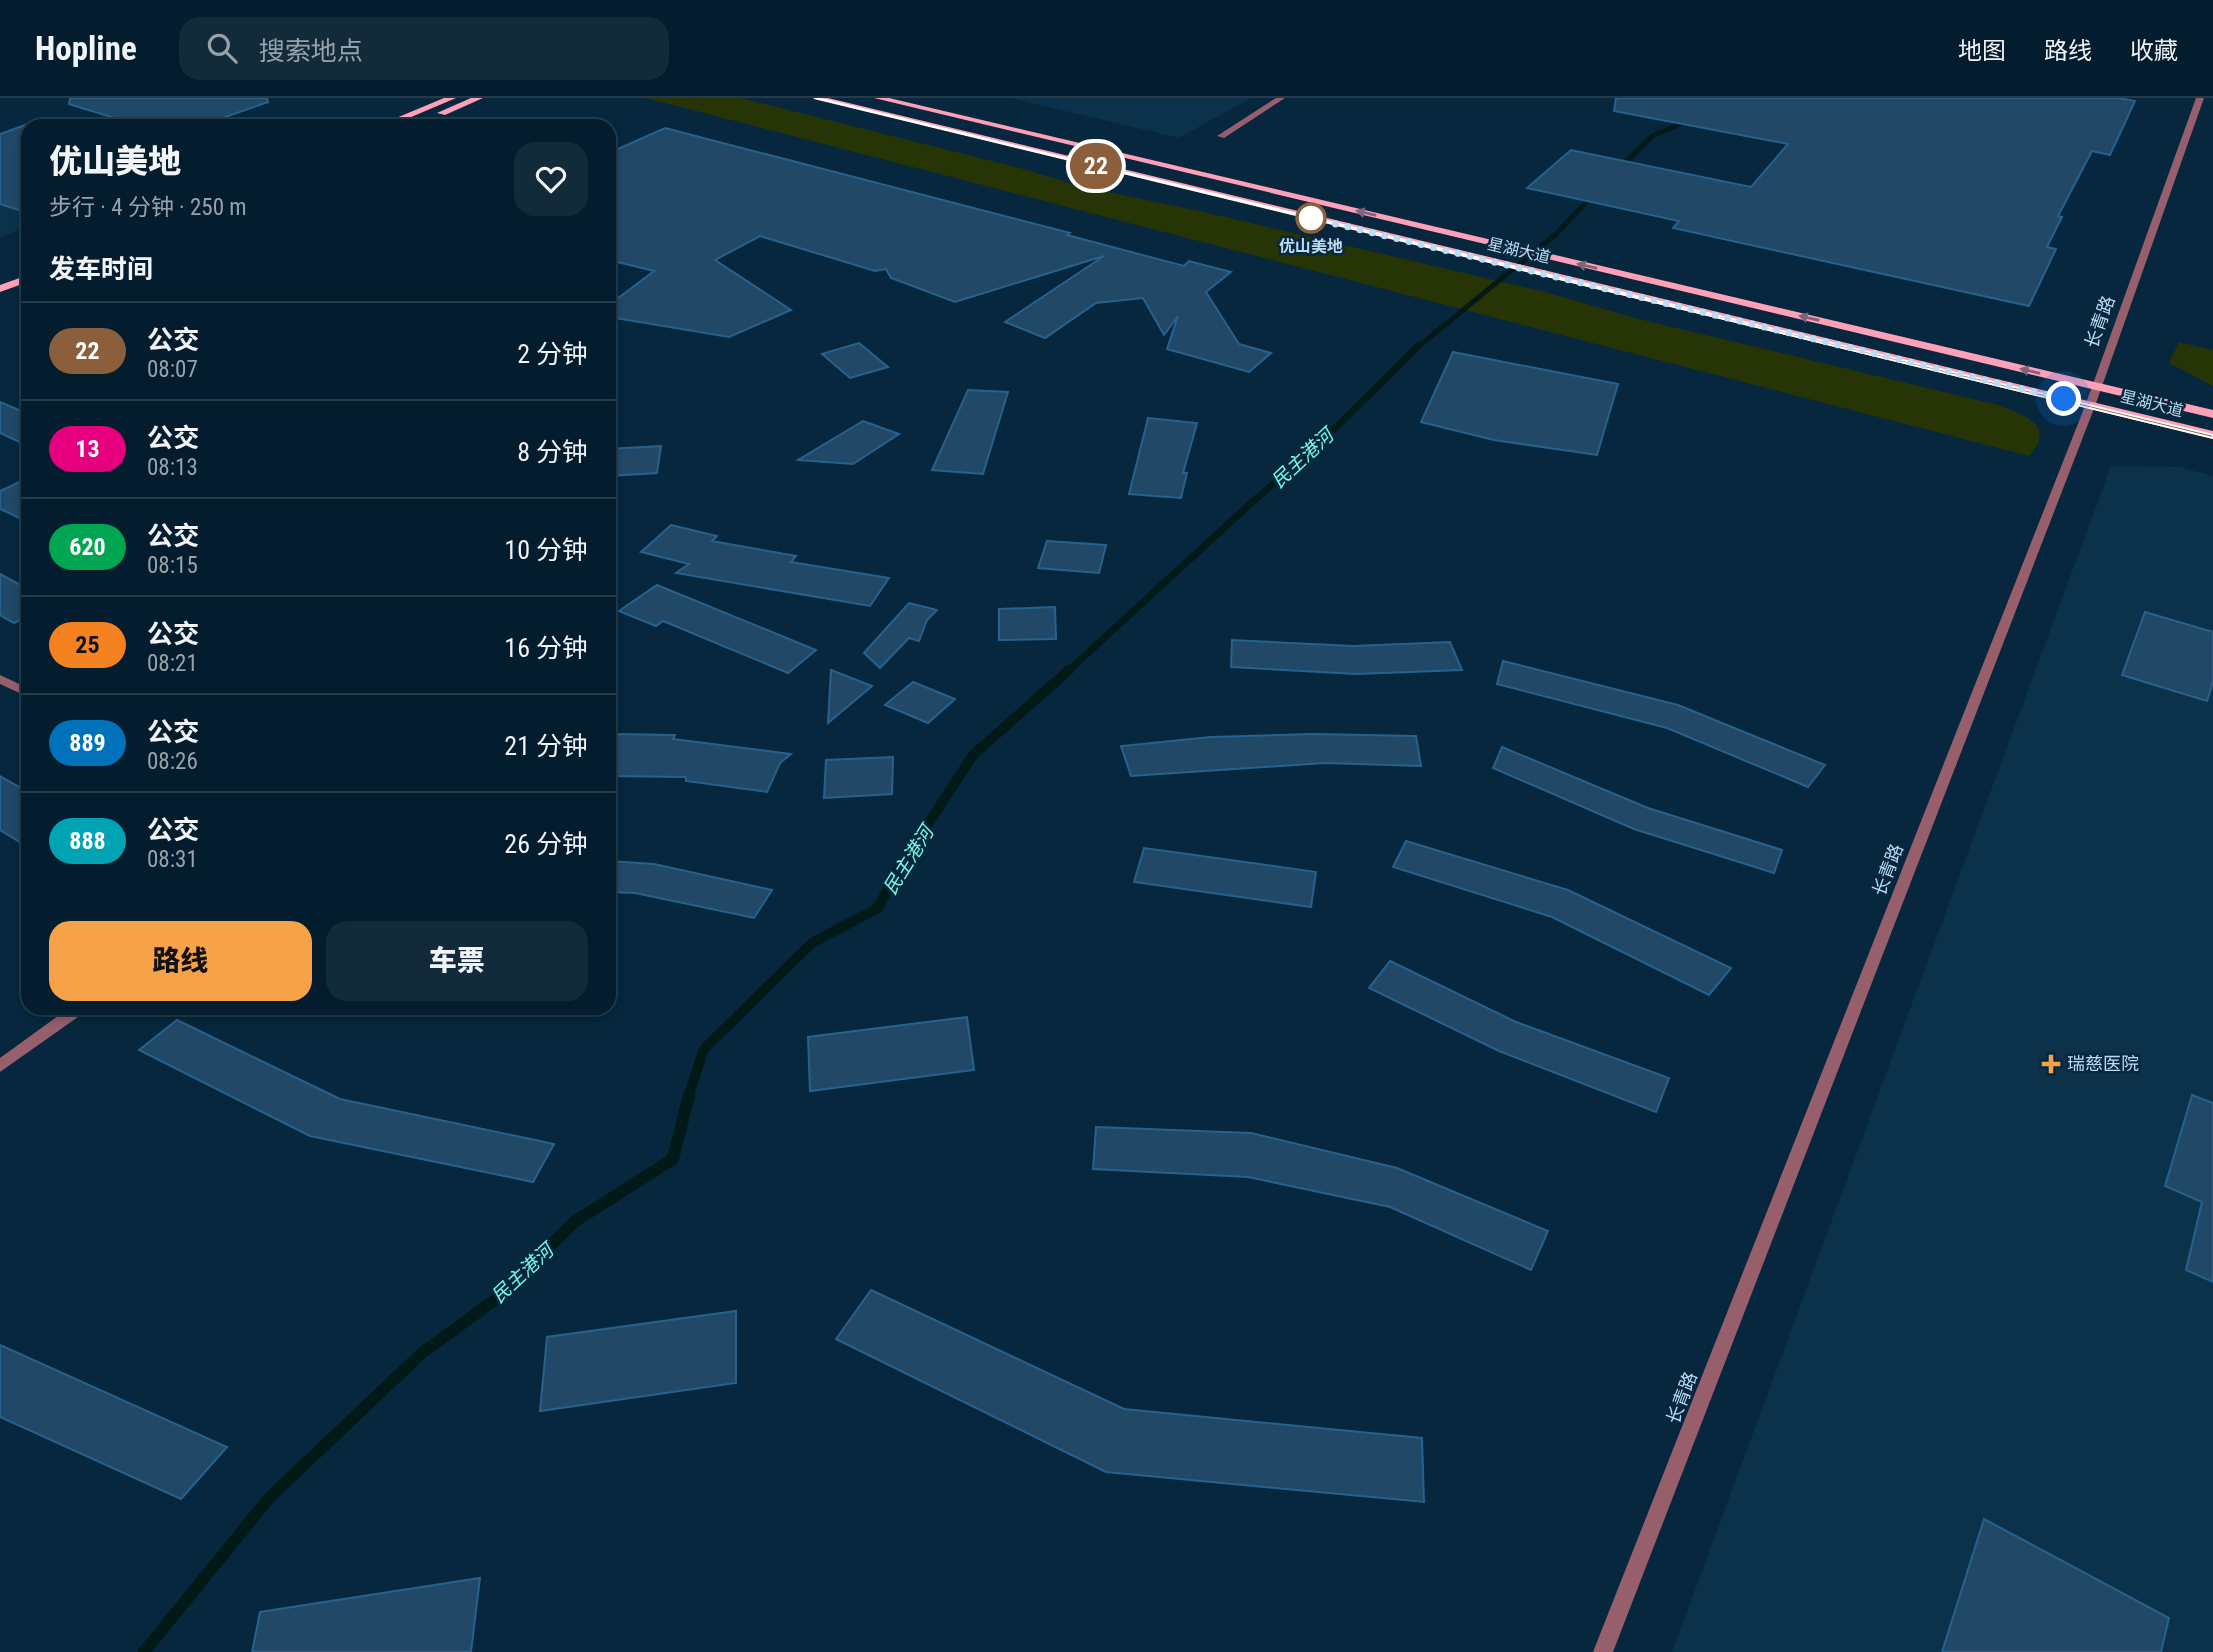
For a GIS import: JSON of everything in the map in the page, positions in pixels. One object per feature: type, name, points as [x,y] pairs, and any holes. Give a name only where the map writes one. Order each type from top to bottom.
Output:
[{"type":"main road","points":[[400,119],[452,98]]},
{"type":"main road","points":[[426,119],[479,98]]},
{"type":"main road","name":"星湖大道","points":[[817,98],[2213,435]]},
{"type":"main road","name":"星湖大道","points":[[878,98],[2213,414]]},
{"type":"main road","points":[[0,278],[21,270]]},
{"type":"main road","points":[[0,289],[21,281]]},
{"type":"street","points":[[1221,136],[1281,98]]},
{"type":"street","name":"长青路","points":[[1603,1652],[2090,406],[2200,98]]},
{"type":"street","points":[[0,679],[21,690]]},
{"type":"street","points":[[0,1066],[70,1015]]},
{"type":"shaded area","points":[[1010,98],[1251,98],[1179,138]]},
{"type":"shaded area","points":[[21,148],[21,230],[0,237],[0,154]]},
{"type":"shaded area","name":"瑞慈医院","points":[[2111,466],[2180,467],[2213,476],[2213,1652],[1672,1652]]},
{"type":"green space","points":[[646,98],[741,98],[1020,168],[1083,187],[1195,210],[1545,292],[1639,319],[1998,405],[2027,417],[2034,423],[2040,436],[2029,456]]},
{"type":"green space","points":[[2179,342],[2213,350],[2213,386],[2169,363]]},
{"type":"building","points":[[70,98],[267,98],[268,102],[220,119],[117,119],[69,104]]},
{"type":"building","points":[[1616,98],[2118,98],[2135,101],[2110,155],[2092,151],[2058,216],[2062,217],[2047,247],[2056,249],[2029,306],[1673,228],[1679,221],[1527,188],[1571,150],[1751,187],[1788,144],[1614,111]]},
{"type":"building","points":[[21,126],[21,211],[0,204],[0,134]]},
{"type":"building","points":[[665,128],[1070,233],[1067,235],[1184,266],[1189,261],[1231,272],[1206,292],[1239,344],[1271,353],[1249,372],[1167,349],[1178,316],[1164,335],[1143,298],[1096,303],[1045,338],[1005,322],[1104,256],[955,302],[891,278],[886,269],[875,271],[760,236],[715,260],[791,310],[729,337],[616,318],[616,300],[654,271],[616,262],[616,150]]},
{"type":"building","points":[[859,343],[888,367],[850,378],[822,354]]},
{"type":"building","points":[[1453,352],[1618,384],[1597,455],[1494,440],[1421,422]]},
{"type":"building","points":[[968,390],[1008,392],[983,474],[932,470]]},
{"type":"building","points":[[0,402],[21,411],[21,443],[0,433]]},
{"type":"building","points":[[1148,418],[1197,423],[1183,473],[1187,473],[1181,498],[1129,494]]},
{"type":"building","points":[[863,421],[899,434],[853,464],[798,460]]},
{"type":"building","points":[[661,446],[657,473],[616,476],[616,449]]},
{"type":"building","points":[[21,481],[21,519],[0,509],[0,491]]},
{"type":"building","points":[[671,525],[717,536],[712,541],[796,556],[791,562],[889,578],[870,606],[676,573],[689,564],[641,552]]},
{"type":"building","points":[[1047,541],[1106,545],[1099,573],[1038,568]]},
{"type":"building","points":[[0,574],[21,585],[21,620],[14,623],[0,615]]},
{"type":"building","points":[[657,585],[816,650],[788,673],[663,621],[656,626],[619,611]]},
{"type":"building","points":[[909,603],[937,610],[927,620],[919,641],[909,638],[880,668],[864,653]]},
{"type":"building","points":[[1055,607],[1056,639],[999,640],[999,609]]},
{"type":"building","points":[[2145,612],[2213,632],[2213,682],[2207,701],[2122,675]]},
{"type":"building","points":[[1232,640],[1353,646],[1450,642],[1462,670],[1356,674],[1231,667]]},
{"type":"building","points":[[1503,661],[1678,705],[1825,765],[1808,787],[1667,728],[1497,684]]},
{"type":"building","points":[[831,670],[872,686],[828,723]]},
{"type":"building","points":[[913,682],[955,699],[928,723],[885,705]]},
{"type":"building","points":[[616,734],[675,735],[673,739],[791,754],[780,763],[767,792],[686,781],[686,777],[616,776]]},
{"type":"building","points":[[1314,734],[1416,736],[1421,766],[1325,763],[1131,776],[1121,746],[1211,737]]},
{"type":"building","points":[[1502,747],[1648,808],[1782,850],[1774,873],[1634,829],[1493,768]]},
{"type":"building","points":[[893,757],[892,794],[824,798],[826,760]]},
{"type":"building","points":[[0,776],[21,788],[21,843],[0,830]]},
{"type":"building","points":[[1406,841],[1568,890],[1731,968],[1709,995],[1552,917],[1393,867]]},
{"type":"building","points":[[1144,848],[1316,872],[1311,907],[1134,882]]},
{"type":"building","points":[[616,861],[654,864],[772,890],[754,918],[635,893],[616,892]]},
{"type":"building","points":[[1390,961],[1516,1022],[1669,1078],[1656,1112],[1499,1051],[1369,988]]},
{"type":"building","points":[[967,1017],[974,1070],[810,1091],[808,1037]]},
{"type":"building","points":[[177,1020],[340,1099],[554,1144],[533,1182],[310,1136],[139,1050]]},
{"type":"building","points":[[2192,1095],[2213,1103],[2213,1282],[2186,1270],[2202,1202],[2165,1186]]},
{"type":"building","points":[[1096,1127],[1251,1133],[1397,1168],[1548,1231],[1531,1270],[1390,1207],[1248,1177],[1093,1169]]},
{"type":"building","points":[[871,1290],[1124,1409],[1422,1438],[1424,1502],[1106,1472],[836,1339]]},
{"type":"building","points":[[736,1311],[736,1383],[540,1411],[547,1337]]},
{"type":"building","points":[[0,1345],[227,1447],[181,1499],[0,1417]]},
{"type":"building","points":[[1984,1519],[2169,1618],[2161,1652],[1942,1652]]},
{"type":"building","points":[[480,1578],[471,1652],[252,1652],[260,1612]]},
{"type":"waterway","name":"民主港河","points":[[1619,169],[1652,136],[1692,119]]},
{"type":"waterway","name":"民主港河","points":[[1418,347],[1556,234],[1596,192]]},
{"type":"waterway","name":"民主港河","points":[[1067,672],[1313,450],[1419,345]]},
{"type":"waterway","name":"民主港河","points":[[688,1097],[704,1049],[812,943],[878,908],[896,873],[973,755],[1069,670]]},
{"type":"waterway","name":"民主港河","points":[[144,1652],[269,1498],[422,1353],[503,1294],[574,1222],[673,1159],[689,1095]]},
{"type":"bus line","name":"22","points":[[817,98],[2213,435]]},
{"type":"place","name":"优山美地","points":[[1311,218]]},
{"type":"place","name":"瑞慈医院","points":[[2051,1064]]},
{"type":"route","points":[[1311,218],[2064,399]]}]
